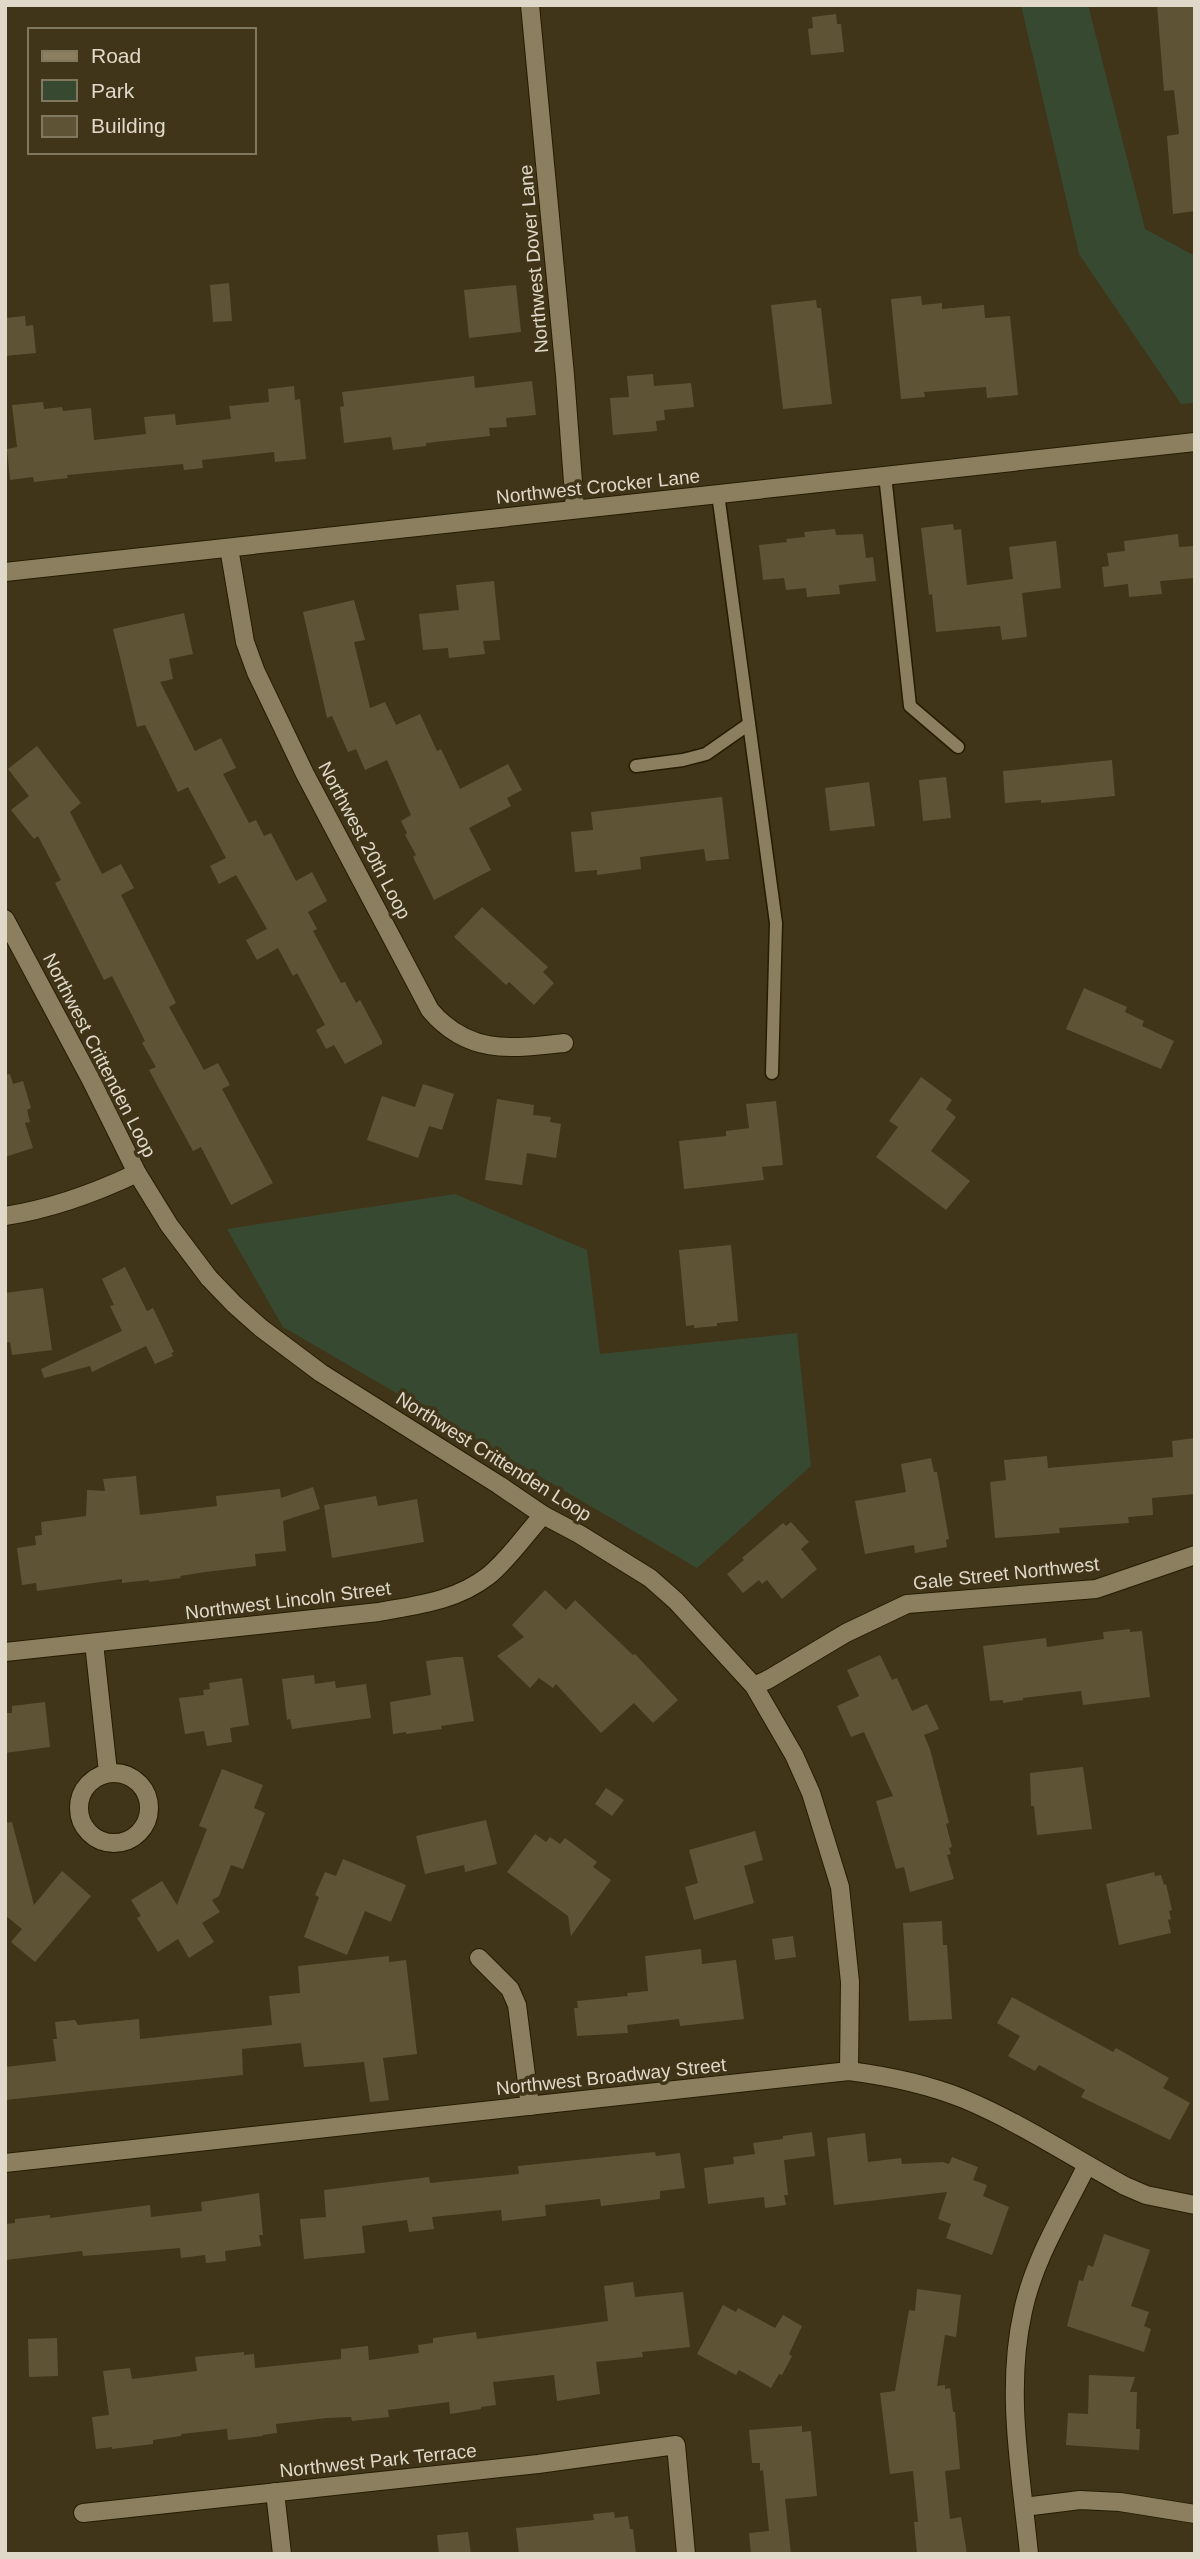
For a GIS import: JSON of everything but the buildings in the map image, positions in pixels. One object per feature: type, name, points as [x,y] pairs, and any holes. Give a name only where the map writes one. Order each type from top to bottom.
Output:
[{"type":"street","name":"Northwest Dover Lane","points":[[530,5],[575,509]]},
{"type":"street","name":"Northwest Crocker Lane","points":[[5,572],[1195,442]]},
{"type":"street","name":"Northwest 20th Loop","points":[[229,548],[245,642],[256,672],[305,774],[430,1010],[442,1024],[471,1042],[515,1049],[564,1043]]},
{"type":"street","name":"Northwest Crittenden Loop","points":[[5,919],[137,1173],[169,1225],[209,1278],[261,1328],[320,1373],[657,1584],[700,1626],[754,1686],[794,1755],[811,1793],[841,1887],[850,1982],[849,2071]]},
{"type":"street","points":[[5,1216],[31,1212],[86,1196],[137,1173]]},
{"type":"street","name":"Northwest Lincoln Street","points":[[5,1651],[379,1612],[440,1601],[488,1576],[543,1515]]},
{"type":"street","name":"Gale Street Northwest","points":[[754,1686],[846,1633],[907,1604],[1096,1589],[1195,1555]]},
{"type":"street","points":[[94,1643],[108,1772]]},
{"type":"street","points":[[108,1772],[131,1776],[147,1793],[149,1816],[136,1836],[127,1842],[103,1842],[84,1828],[79,1805],[82,1794],[88,1783],[108,1772]]},
{"type":"street","points":[[479,1958],[510,1989],[517,2005],[530,2106]]},
{"type":"street","name":"Northwest Broadway Street","points":[[5,2163],[849,2071],[881,2075],[964,2099],[1146,2195],[1195,2205]]},
{"type":"street","points":[[1029,2554],[1014,2414],[1014,2365],[1023,2309],[1039,2261],[1087,2165]]},
{"type":"street","name":"Northwest Park Terrace","points":[[83,2513],[538,2464],[677,2445],[686,2554]]},
{"type":"street","points":[[275,2492],[282,2554]]},
{"type":"street","points":[[1024,2507],[1080,2500],[1120,2502],[1195,2514]]},
{"type":"lane","points":[[885,475],[910,706],[958,747]]},
{"type":"lane","points":[[718,494],[776,923],[772,1073]]},
{"type":"lane","points":[[636,766],[684,760],[706,754],[749,724]]},
{"type":"green space","points":[[1021,5],[1088,5],[1145,229],[1195,256],[1195,403],[1181,404],[1079,254]]},
{"type":"green space","points":[[455,1194],[587,1250],[600,1354],[797,1333],[811,1466],[697,1568],[283,1327],[227,1229]]}]
